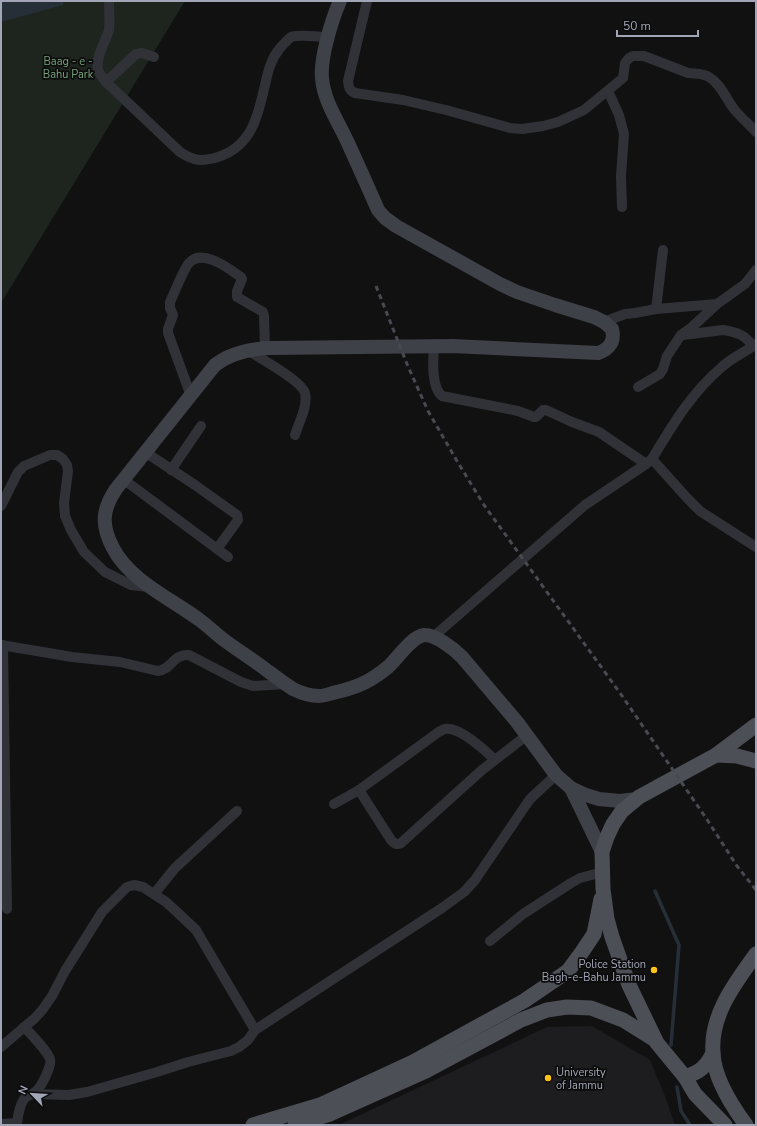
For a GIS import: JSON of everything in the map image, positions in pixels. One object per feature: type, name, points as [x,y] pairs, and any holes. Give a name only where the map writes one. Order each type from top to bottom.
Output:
[{"type":"main road","points":[[340,1],[328,37],[322,66],[324,94],[378,210],[384,218],[500,284],[594,317],[604,322],[612,329],[614,339],[604,351],[598,353],[430,346],[265,348],[247,350],[232,355],[220,360],[215,365],[123,479],[112,495],[106,508],[104,519],[106,532],[121,562],[148,587],[177,604],[263,667],[278,680],[294,689],[309,695],[320,696],[366,683],[389,666],[413,640],[425,635],[433,637],[456,650],[517,722],[556,775],[571,788],[599,799],[620,802],[637,799]]},
{"type":"main road","points":[[725,1125],[695,1094],[685,1077],[655,1040],[630,985],[607,919],[603,889],[602,852],[613,824],[622,811],[637,799],[716,755],[756,725]]},
{"type":"main road","points":[[716,755],[737,756],[756,761]]},
{"type":"main road","points":[[571,788],[602,852]]},
{"type":"main road","points":[[253,1125],[320,1106],[413,1062],[524,1001],[568,971],[582,952],[594,934],[603,889]]},
{"type":"main road","points":[[746,1125],[726,1093],[716,1068],[713,1053],[715,1028],[725,1001],[756,954]]},
{"type":"main road","points":[[295,1125],[330,1114],[426,1071],[521,1020],[547,1010],[567,1007],[591,1008],[623,1020],[655,1040]]},
{"type":"main road","points":[[685,1077],[700,1070],[707,1064],[713,1053]]},
{"type":"street","points":[[108,1],[110,21],[109,29],[97,63],[100,74],[106,82],[180,152],[189,158],[198,160],[208,160],[222,156],[236,149],[250,133],[260,107],[268,71],[273,58],[286,41],[292,37],[298,36],[328,37]]},
{"type":"street","points":[[367,1],[348,81],[350,90],[355,93],[403,100],[446,110],[510,128],[522,129],[558,122],[584,110],[623,78],[626,60],[633,56],[644,56],[688,73],[703,74],[708,76],[714,81],[735,110],[756,132]]},
{"type":"street","points":[[106,82],[136,54],[154,57]]},
{"type":"street","points":[[608,91],[619,115],[624,134],[621,176],[622,207]]},
{"type":"street","points":[[656,309],[662,250]]},
{"type":"street","points":[[190,396],[168,330],[174,315],[170,308],[170,302],[188,263],[194,258],[205,257],[223,266],[242,279],[237,291],[237,297],[263,312],[265,348]]},
{"type":"street","points":[[638,387],[660,374],[667,356],[681,335],[717,304],[745,284],[756,270]]},
{"type":"street","points":[[604,322],[625,314],[656,309],[717,304]]},
{"type":"street","points":[[433,637],[585,505],[649,462],[679,415],[703,384],[724,364],[755,345],[744,336],[723,330],[681,335]]},
{"type":"street","points":[[430,346],[437,389],[438,393],[442,396],[518,411],[534,417],[536,417],[543,410],[546,410],[599,432],[649,462],[700,510],[756,547]]},
{"type":"street","points":[[247,350],[280,371],[303,389],[305,393],[305,401],[295,435]]},
{"type":"street","points":[[171,470],[201,426]]},
{"type":"street","points":[[145,452],[237,515],[238,520],[217,549]]},
{"type":"street","points":[[1,506],[18,472],[24,466],[50,455],[63,459],[67,465],[68,471],[64,503],[65,516],[71,530],[84,552],[105,572],[131,585],[148,587]]},
{"type":"street","points":[[123,479],[228,557]]},
{"type":"street","points":[[7,909],[2,645],[72,657],[120,662],[158,671],[164,670],[179,656],[184,655],[189,656],[241,682],[253,686],[286,684]]},
{"type":"street","points":[[334,804],[359,790],[440,731],[446,729],[452,729],[478,744],[495,760]]},
{"type":"street","points":[[359,790],[391,840],[397,845],[402,843],[482,770],[526,736]]},
{"type":"street","points":[[34,1094],[69,1096],[87,1092],[231,1051],[240,1047],[248,1040],[255,1030],[464,892],[475,880],[530,799],[556,775]]},
{"type":"street","points":[[154,894],[175,868],[237,811]]},
{"type":"street","points":[[490,941],[523,914],[571,883],[580,878],[603,872]]},
{"type":"street","points":[[1,1047],[35,1018],[47,1004],[65,971],[102,912],[127,887],[134,885],[143,887],[154,894],[196,930],[255,1030]]},
{"type":"street","points":[[1,1124],[17,1124],[25,1098],[34,1094],[43,1083],[50,1062],[50,1058],[42,1047],[24,1027]]},
{"type":"shaded area","points":[[1,1],[63,1],[63,5],[1,22]]},
{"type":"shaded area","name":"University of Jammu","points":[[592,1026],[650,1060],[675,1125],[339,1125],[547,1027]]},
{"type":"green space","name":"Baag - e - Bahu Park","points":[[1,1],[185,1],[1,303]]},
{"type":"waterway","points":[[655,891],[679,945],[671,1045]]},
{"type":"waterway","points":[[677,1087],[681,1111],[690,1125]]},
{"type":"railway","points":[[376,286],[407,364],[428,411],[484,505],[620,693],[706,818],[737,866],[756,890]]},
{"type":"place","name":"Police Station Bagh-e-Bahu Jammu","points":[[654,970]]},
{"type":"place","name":"University of Jammu","points":[[548,1078]]}]
